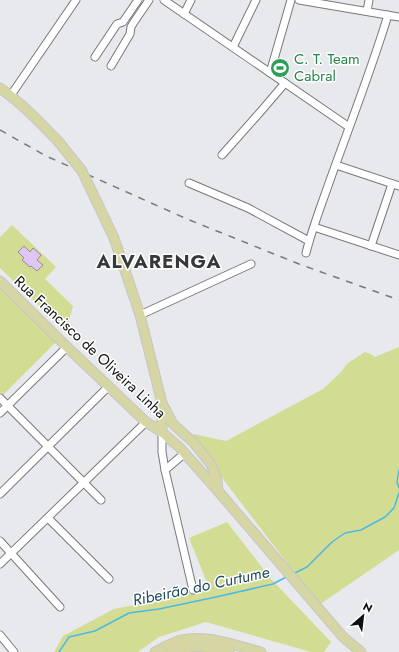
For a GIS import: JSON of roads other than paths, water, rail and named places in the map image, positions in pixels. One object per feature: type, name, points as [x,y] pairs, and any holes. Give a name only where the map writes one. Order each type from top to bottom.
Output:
[{"type":"main road","points":[[0,88],[11,96],[58,140],[82,171],[114,238],[140,315],[162,403],[173,424],[193,442],[210,464],[217,480],[218,491]]},
{"type":"main road","name":"Rua Francisco de Oliveira Linha","points":[[0,281],[146,422],[162,432],[185,453],[343,637]]},
{"type":"main road","points":[[162,403],[162,432]]},
{"type":"main road","points":[[185,453],[193,442]]},
{"type":"main road","points":[[343,637],[350,652]]},
{"type":"main road","points":[[343,637],[361,652]]},
{"type":"main road","points":[[155,652],[179,640],[193,638],[219,641],[261,652]]},
{"type":"main road","points":[[172,652],[181,648],[192,646],[206,646],[229,652]]},
{"type":"street","points":[[11,96],[76,0]]},
{"type":"street","points":[[123,22],[138,0]]},
{"type":"street","points":[[111,66],[130,34],[131,27],[149,0]]},
{"type":"street","points":[[164,0],[349,127]]},
{"type":"street","points":[[184,14],[191,0]]},
{"type":"street","points":[[233,48],[256,0]]},
{"type":"street","points":[[270,73],[291,0]]},
{"type":"street","points":[[299,0],[399,17]]},
{"type":"street","points":[[367,11],[369,0]]},
{"type":"street","points":[[306,253],[388,15]]},
{"type":"street","points":[[95,57],[117,24],[123,22],[128,23],[131,27]]},
{"type":"street","points":[[222,155],[285,83]]},
{"type":"street","points":[[336,165],[396,185],[371,246]]},
{"type":"street","points":[[189,183],[248,208],[309,241]]},
{"type":"street","points":[[314,227],[399,256]]},
{"type":"street","points":[[140,315],[251,264]]},
{"type":"street","points":[[0,413],[67,347]]},
{"type":"street","points":[[0,494],[109,386]]},
{"type":"street","points":[[0,398],[101,500]]},
{"type":"street","points":[[0,564],[146,422]]},
{"type":"street","points":[[162,432],[162,452],[165,470],[192,590]]},
{"type":"street","points":[[165,470],[185,453]]},
{"type":"street","points":[[48,518],[109,580]]},
{"type":"street","points":[[0,541],[60,607]]},
{"type":"street","points":[[0,634],[14,652]]},
{"type":"waterway","name":"Ribeirão do Curtume","points":[[399,470],[397,482],[399,488]]},
{"type":"waterway","name":"Ribeirão do Curtume","points":[[293,574],[307,567],[332,542],[345,533],[361,530],[385,517],[394,508],[399,493]]},
{"type":"waterway","name":"Ribeirão do Curtume","points":[[59,652],[69,637],[95,631],[129,613],[159,609],[273,584],[288,576]]},
{"type":"railway","points":[[0,130],[46,156],[187,219],[299,264],[399,300]]},
{"type":"place","name":"C. T. Team Cabral","points":[[280,68]]},
{"type":"district","name":"ALVARENGA","points":[[159,261]]}]
